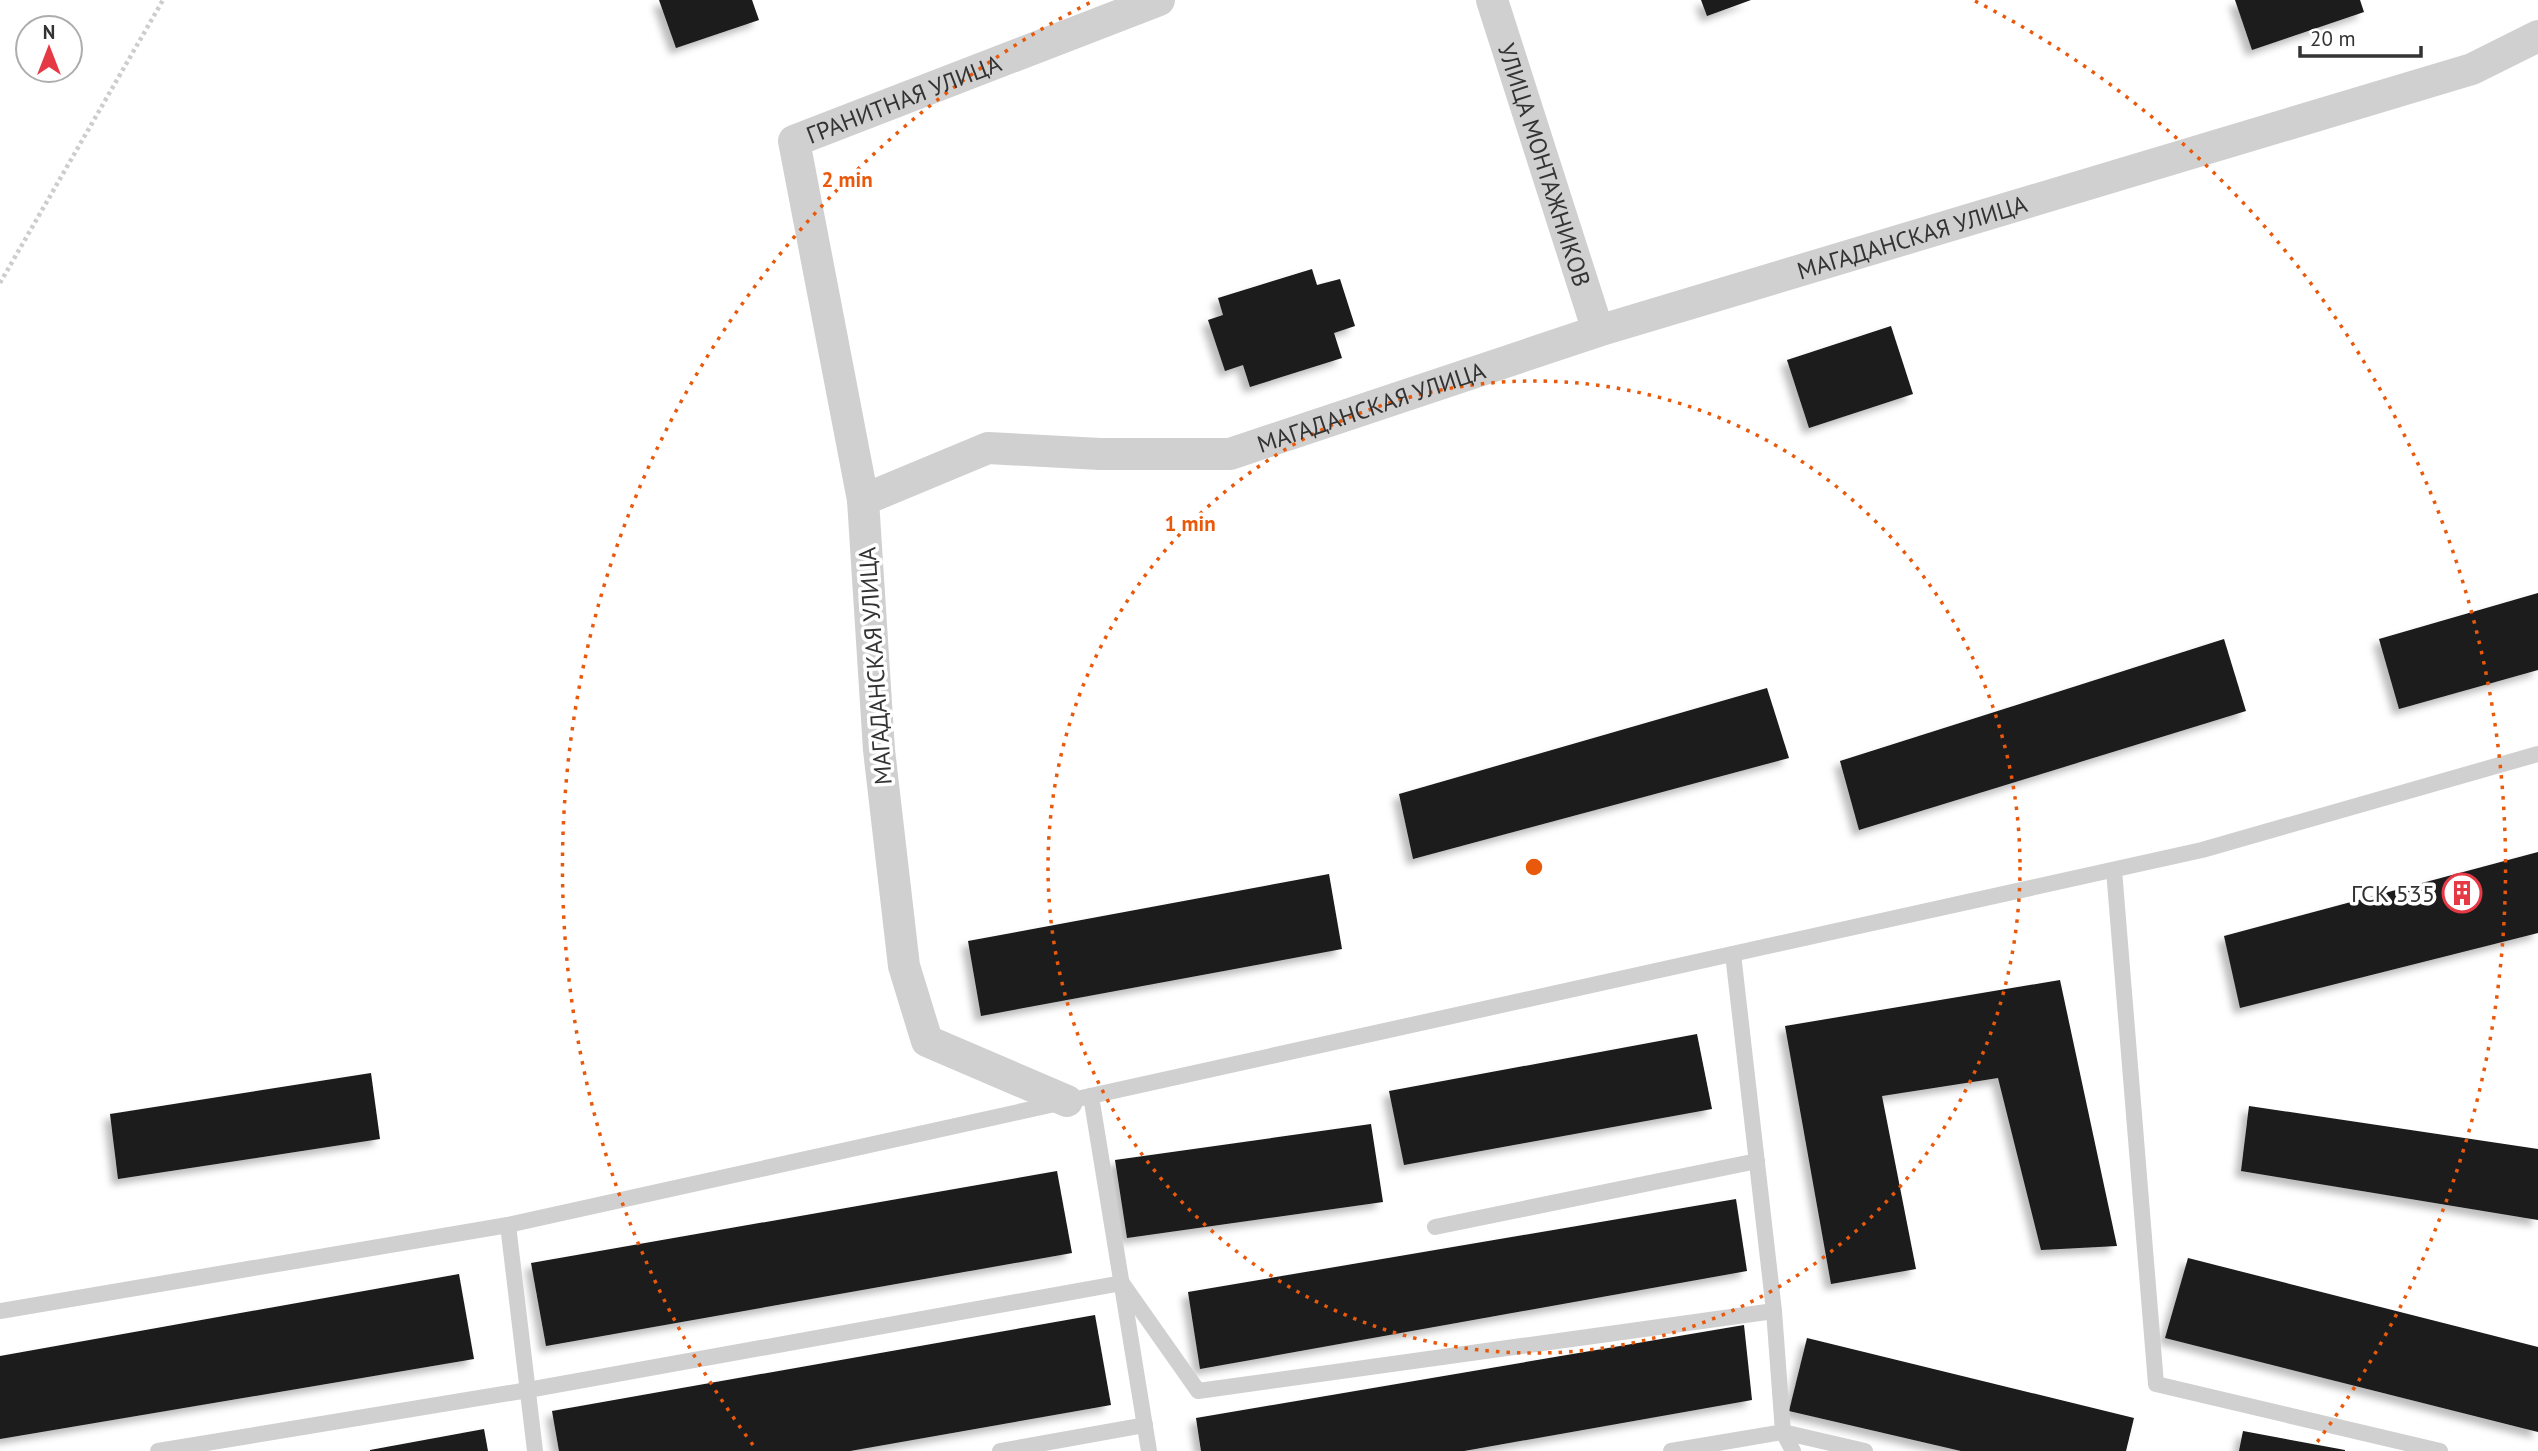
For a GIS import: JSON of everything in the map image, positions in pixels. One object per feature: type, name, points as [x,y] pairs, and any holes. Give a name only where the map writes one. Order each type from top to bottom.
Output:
[{"type":"street","name":"ГРАНИТНАЯ УЛИЦА","points":[[863,500],[794,141],[1159,0]]},
{"type":"street","name":"УЛИЦА МОНТАЖНИКОВ","points":[[1492,0],[1598,331]]},
{"type":"street","name":"МАГАДАНСКАЯ УЛИЦА","points":[[1079,1098],[927,1041],[904,966],[879,750],[863,500],[988,448],[1100,454],[1230,454],[1598,331],[2472,69],[2538,36]]},
{"type":"lane","points":[[0,1311],[508,1225],[2114,870],[2215,846],[2538,754]]},
{"type":"lane","points":[[2114,870],[2157,1384],[2440,1451]]},
{"type":"lane","points":[[1733,954],[1774,1311],[1783,1432],[1793,1451]]},
{"type":"lane","points":[[1079,1098],[1122,1283],[1149,1451]]},
{"type":"lane","points":[[1435,1227],[1756,1161]]},
{"type":"lane","points":[[508,1225],[535,1451]]},
{"type":"lane","points":[[1122,1283],[1198,1391],[1774,1311]]},
{"type":"lane","points":[[158,1451],[528,1390],[1122,1283]]},
{"type":"lane","points":[[1000,1451],[1145,1425]]},
{"type":"lane","points":[[1671,1451],[1783,1432],[1865,1451]]},
{"type":"path","points":[[0,283],[163,0]]},
{"type":"building","points":[[659,0],[752,0],[759,20],[676,48]]},
{"type":"building","points":[[1701,0],[1751,0],[1707,16]]},
{"type":"building","points":[[2235,0],[2360,0],[2364,12],[2252,50]]},
{"type":"building","points":[[1312,269],[1317,285],[1340,279],[1355,326],[1334,333],[1342,358],[1250,387],[1243,365],[1225,371],[1208,320],[1223,315],[1218,298]]},
{"type":"building","points":[[1891,326],[1913,394],[1809,428],[1787,360]]},
{"type":"building","points":[[2538,593],[2538,670],[2399,709],[2379,639]]},
{"type":"building","points":[[2224,639],[2246,711],[1859,830],[1840,761]]},
{"type":"building","points":[[1767,688],[1789,758],[1413,859],[1399,794]]},
{"type":"building","name":"ГСК 535","points":[[2538,852],[2538,933],[2240,1008],[2224,936]]},
{"type":"building","points":[[1329,874],[1342,949],[981,1016],[968,941]]},
{"type":"building","points":[[2060,980],[2117,1246],[2041,1250],[1998,1078],[1882,1096],[1916,1269],[1831,1284],[1785,1026]]},
{"type":"building","points":[[1697,1034],[1712,1109],[1404,1165],[1389,1091]]},
{"type":"building","points":[[371,1073],[380,1139],[118,1179],[110,1114]]},
{"type":"building","points":[[2249,1106],[2538,1149],[2538,1220],[2241,1171]]},
{"type":"building","points":[[1371,1124],[1383,1202],[1127,1238],[1115,1160]]},
{"type":"building","points":[[1057,1171],[1072,1253],[546,1346],[531,1263]]},
{"type":"building","points":[[1736,1199],[1747,1271],[1200,1369],[1188,1292]]},
{"type":"building","points":[[2188,1258],[2538,1347],[2538,1432],[2165,1338]]},
{"type":"building","points":[[459,1274],[474,1359],[0,1439],[0,1356]]},
{"type":"building","points":[[1095,1315],[1111,1405],[850,1451],[559,1451],[552,1411]]},
{"type":"building","points":[[1744,1325],[1752,1400],[1464,1451],[1201,1451],[1196,1418]]},
{"type":"building","points":[[1807,1338],[2134,1418],[2126,1451],[1961,1451],[1789,1411]]},
{"type":"building","points":[[484,1429],[488,1451],[370,1451],[370,1450]]},
{"type":"building","points":[[2243,1431],[2345,1450],[2345,1451],[2239,1451]]},
{"type":"place","name":"ГСК 535","points":[[2462,893]]}]
